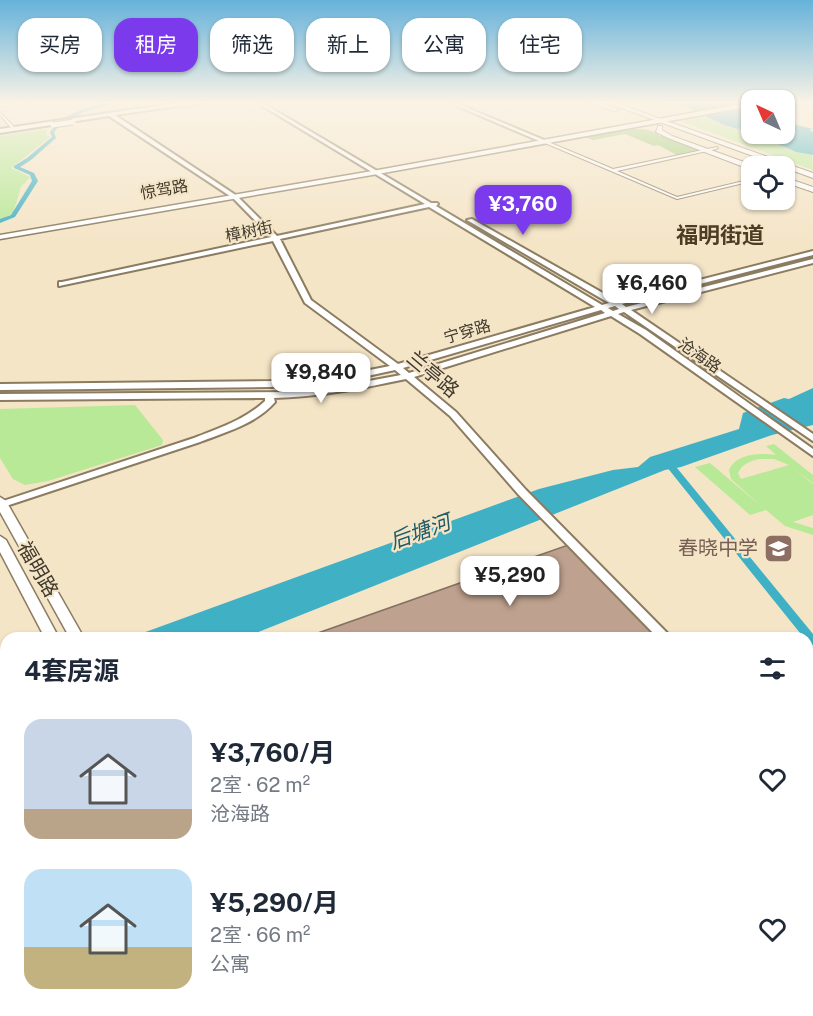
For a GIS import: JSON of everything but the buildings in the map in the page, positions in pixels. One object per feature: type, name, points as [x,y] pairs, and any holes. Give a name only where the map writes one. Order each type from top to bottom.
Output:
[{"type":"highway","points":[[720,149],[741,157]]},
{"type":"highway","points":[[735,149],[813,176]]},
{"type":"highway","points":[[706,150],[741,163]]},
{"type":"highway","points":[[795,179],[813,185]]},
{"type":"highway","points":[[795,181],[813,189]]},
{"type":"main road","name":"兰亭路","points":[[164,149],[232,194],[276,239],[308,301],[397,367],[453,414],[528,498],[660,632]]},
{"type":"main road","name":"沧海路","points":[[339,149],[369,167],[387,171],[626,309],[813,438]]},
{"type":"main road","name":"沧海路","points":[[347,149],[431,205],[643,332],[810,450]]},
{"type":"main road","name":"惊驾路","points":[[0,231],[232,194],[477,149]]},
{"type":"main road","points":[[387,171],[505,149]]},
{"type":"main road","name":"惊驾路","points":[[0,237],[369,167]]},
{"type":"main road","name":"樟树街","points":[[62,284],[441,203]]},
{"type":"main road","name":"宁穿路","points":[[0,397],[269,395],[303,393],[408,376],[612,314],[668,294],[686,285],[813,253]]},
{"type":"main road","name":"宁穿路","points":[[0,387],[271,384],[349,377],[397,367],[616,303],[698,290],[813,261]]},
{"type":"main road","points":[[1,503],[197,440],[227,428],[263,409],[270,402],[269,395]]},
{"type":"main road","name":"福明路","points":[[1,503],[74,632]]},
{"type":"main road","name":"福明路","points":[[0,540],[49,632]]},
{"type":"street","points":[[564,149],[677,198],[741,183]]},
{"type":"street","points":[[614,170],[706,150]]},
{"type":"green space","points":[[0,149],[34,149],[11,168],[30,177],[21,187],[13,213],[0,220]]},
{"type":"green space","points":[[666,149],[701,150],[677,155]]},
{"type":"green space","points":[[757,149],[790,149],[812,155],[813,170],[795,163],[795,156],[775,156]]},
{"type":"green space","points":[[135,405],[163,440],[162,445],[48,481],[25,485],[13,479],[0,458],[0,409]]},
{"type":"green space","points":[[774,444],[813,475],[813,483],[794,469],[813,484],[813,515],[793,522],[813,528],[813,535],[785,526],[766,510],[750,515],[695,467],[710,463],[762,507],[731,479],[729,470],[737,460],[743,457],[756,454],[776,455],[766,446]],"holes":[[[774,459],[789,465],[741,479],[738,473],[749,462]]]},
{"type":"water","points":[[790,149],[813,149],[813,155],[796,152]]},
{"type":"water","points":[[813,388],[813,425],[772,435],[681,467],[665,470],[259,632],[146,632],[539,489],[613,470],[638,467],[650,457],[739,429],[743,413],[784,398],[789,399]]},
{"type":"waterway","points":[[0,221],[13,216],[35,181],[32,174],[16,167],[40,149]]},
{"type":"waterway","points":[[665,459],[806,632]]},
{"type":"place","name":"春晓中学","points":[[779,548]]},
{"type":"district","name":"福明街道","points":[[720,235]]},
{"type":"water label","name":"后塘河","points":[[420,532]]}]
